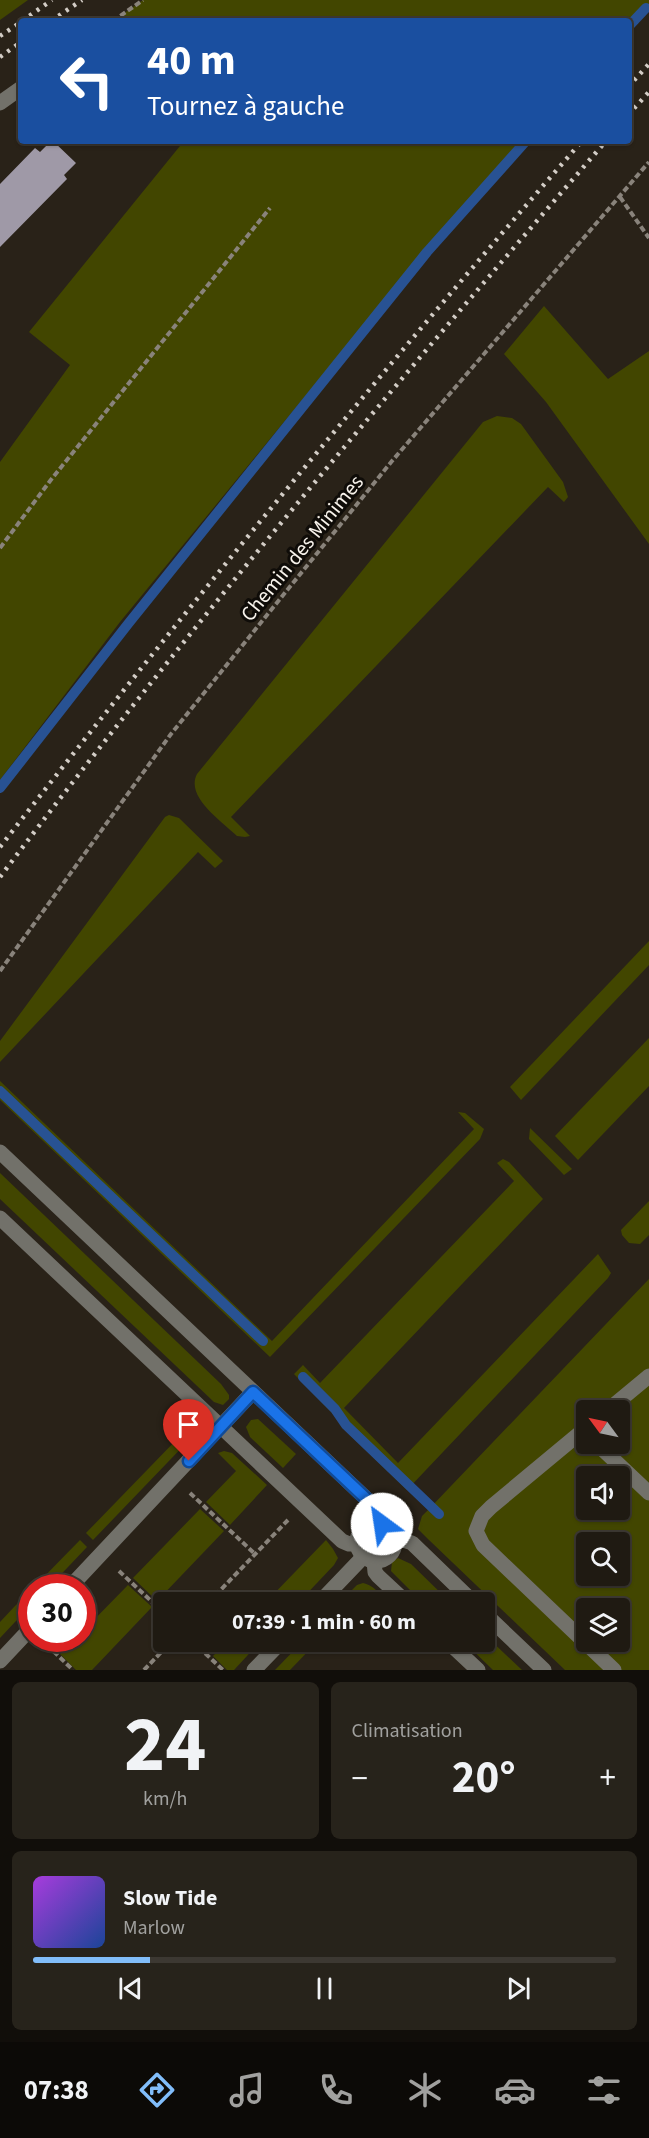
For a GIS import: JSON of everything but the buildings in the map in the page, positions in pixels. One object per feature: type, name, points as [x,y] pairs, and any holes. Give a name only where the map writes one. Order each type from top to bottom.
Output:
[{"type":"street","points":[[0,103],[18,90]]},
{"type":"street","points":[[0,1152],[374,1506],[381,1517],[382,1524]]},
{"type":"street","points":[[0,1218],[342,1541],[365,1554],[380,1561],[389,1556],[395,1547],[390,1529],[382,1524],[372,1524],[364,1528],[358,1537],[365,1554],[375,1572],[395,1592]]},
{"type":"street","points":[[620,1400],[649,1376]]},
{"type":"street","points":[[82,1574],[253,1392]]},
{"type":"street","points":[[576,1438],[491,1507],[482,1516],[476,1532],[483,1545],[614,1670]]},
{"type":"street","points":[[608,1454],[649,1493]]},
{"type":"street","points":[[394,1537],[412,1543],[463,1592]]},
{"type":"street","points":[[329,1592],[365,1554]]},
{"type":"street","points":[[495,1623],[544,1670]]},
{"type":"street","points":[[0,1661],[18,1642]]},
{"type":"street","points":[[254,1670],[271,1652]]},
{"type":"street","points":[[459,1652],[478,1670]]},
{"type":"path","points":[[117,18],[143,0]]},
{"type":"path","name":"Chemin des Minimes","points":[[0,971],[171,735],[267,615],[392,461],[649,162]]},
{"type":"path","points":[[620,197],[649,238]]},
{"type":"path","points":[[0,548],[50,481],[270,208]]},
{"type":"path","points":[[173,1478],[255,1554]]},
{"type":"path","points":[[219,1592],[303,1504]]},
{"type":"path","points":[[101,1554],[153,1603]]},
{"type":"path","points":[[54,1652],[73,1670]]},
{"type":"path","points":[[144,1670],[161,1652]]},
{"type":"path","points":[[204,1652],[223,1670]]},
{"type":"shaded area","points":[[0,0],[28,0],[0,20]]},
{"type":"shaded area","points":[[143,0],[649,0],[649,4],[632,24],[632,18],[117,18]]},
{"type":"shaded area","points":[[182,144],[523,144],[379,306],[120,622],[0,780],[0,462],[70,365],[29,332]]},
{"type":"shaded area","points":[[544,306],[608,379],[649,351],[649,544],[546,402],[504,354]]},
{"type":"shaded area","points":[[497,416],[512,418],[521,424],[563,482],[568,497],[564,502],[548,487],[231,817],[250,836],[237,836],[200,800],[195,783],[197,774],[483,422]]},
{"type":"shaded area","points":[[169,815],[179,818],[223,861],[215,868],[198,852],[0,1062],[0,1041],[165,817]]},
{"type":"shaded area","points":[[649,941],[649,965],[521,1100],[510,1087]]},
{"type":"shaded area","points":[[649,1038],[649,1086],[578,1160],[555,1136]]},
{"type":"shaded area","points":[[0,1081],[272,1341],[474,1129],[458,1112],[465,1113],[484,1129],[480,1139],[270,1357],[0,1100]]},
{"type":"shaded area","points":[[530,1128],[572,1169],[564,1175],[529,1139]]},
{"type":"shaded area","points":[[503,1159],[509,1162],[543,1199],[344,1408],[398,1463],[598,1254],[611,1273],[407,1490],[342,1427],[334,1415],[294,1374],[303,1365],[320,1383],[514,1181],[497,1163]]},
{"type":"shaded area","points":[[0,1173],[221,1384],[229,1395],[229,1399],[223,1405],[214,1402],[0,1199]]},
{"type":"shaded area","points":[[649,1201],[649,1235],[640,1244],[629,1243],[621,1230]]},
{"type":"shaded area","points":[[649,1279],[649,1670],[565,1670],[495,1603],[495,1592],[484,1592],[418,1529],[422,1516]]},
{"type":"shaded area","points":[[177,1410],[191,1420],[194,1428],[192,1437],[93,1540],[86,1533],[181,1435],[164,1418]]},
{"type":"shaded area","points":[[258,1419],[296,1454],[283,1468],[250,1437],[246,1427],[251,1420]]},
{"type":"shaded area","points":[[224,1451],[232,1453],[267,1485],[230,1525],[206,1502],[236,1471],[218,1453]]},
{"type":"shaded area","points":[[200,1509],[224,1531],[166,1592],[153,1592],[153,1597],[133,1578]]},
{"type":"shaded area","points":[[80,1540],[87,1547],[61,1574],[47,1574]]},
{"type":"shaded area","points":[[326,1540],[338,1558],[308,1592],[276,1592]]},
{"type":"shaded area","points":[[398,1558],[411,1564],[440,1592],[412,1592],[391,1571],[392,1562]]},
{"type":"shaded area","points":[[363,1583],[378,1592],[350,1592]]},
{"type":"shaded area","points":[[128,1585],[152,1607],[92,1670],[76,1670],[60,1654],[62,1652],[96,1652],[96,1618]]},
{"type":"shaded area","points":[[18,1603],[18,1619],[0,1638],[0,1622]]},
{"type":"shaded area","points":[[495,1644],[522,1670],[493,1670],[474,1652],[495,1652]]},
{"type":"shaded area","points":[[217,1652],[251,1652],[234,1670],[227,1670],[213,1656]]},
{"type":"shaded area","points":[[292,1652],[307,1652],[290,1670],[275,1670]]},
{"type":"waterway","points":[[632,23],[646,8]]},
{"type":"waterway","points":[[0,788],[128,624],[427,252],[523,144]]},
{"type":"waterway","points":[[0,1091],[263,1341]]},
{"type":"waterway","points":[[303,1377],[335,1409],[346,1425],[439,1514]]},
{"type":"railway","points":[[26,18],[52,0]]},
{"type":"railway","points":[[55,18],[82,0]]},
{"type":"railway","points":[[0,36],[18,24]]},
{"type":"railway","points":[[0,57],[18,44]]},
{"type":"railway","points":[[632,83],[649,64]]},
{"type":"railway","points":[[632,111],[649,92]]},
{"type":"railway","points":[[0,847],[286,490],[579,144]]},
{"type":"railway","points":[[0,877],[221,596],[603,144]]},
{"type":"route","points":[[189,1461],[253,1392],[374,1506],[379,1512],[382,1524]]}]
